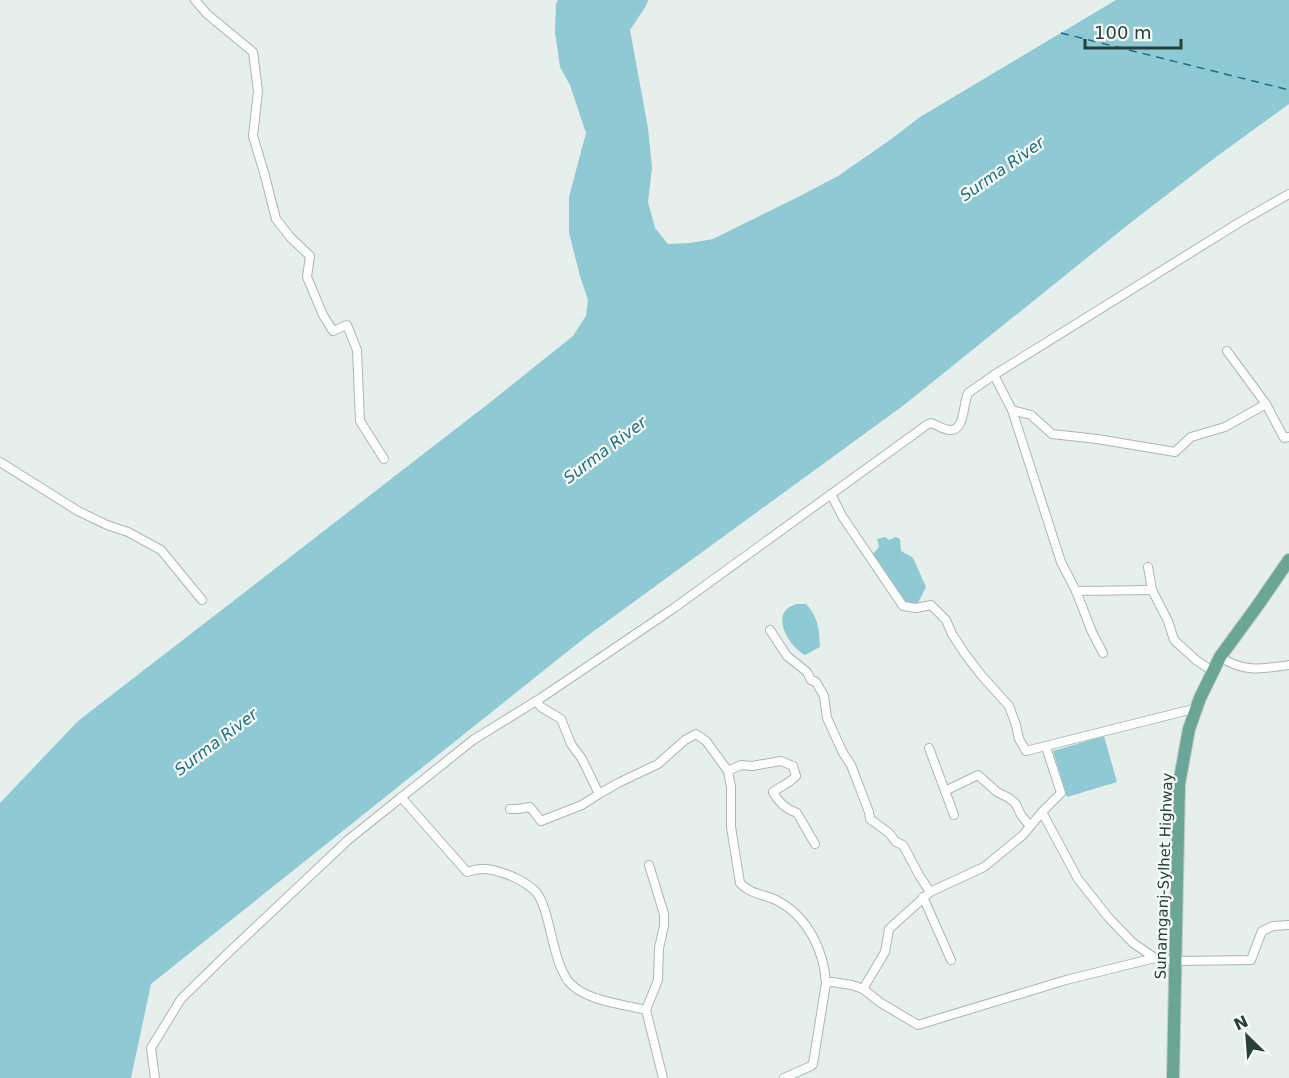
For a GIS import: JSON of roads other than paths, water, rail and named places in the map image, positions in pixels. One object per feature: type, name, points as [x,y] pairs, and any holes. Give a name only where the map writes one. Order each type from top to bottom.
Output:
[{"type":"main road","name":"Sunamganj-Sylhet Highway","points":[[1173,1078],[1179,784],[1190,729],[1212,670],[1289,560]]},
{"type":"street","points":[[195,0],[207,15],[252,52],[258,91],[253,136],[276,219],[291,238],[310,256],[307,277],[323,315],[333,331],[348,325],[357,350],[360,421],[384,459]]},
{"type":"street","points":[[155,1078],[151,1048],[181,999],[348,840],[473,740],[536,701],[674,608],[928,424],[950,430],[957,429],[965,397],[994,375],[1289,194]]},
{"type":"street","points":[[1227,351],[1266,404],[1284,438],[1289,437]]},
{"type":"street","points":[[994,375],[1012,410],[1061,562],[1103,652]]},
{"type":"street","points":[[1012,410],[1031,415],[1052,434],[1175,452],[1191,438],[1225,427],[1266,404]]},
{"type":"street","points":[[0,462],[78,511],[107,525],[129,532],[161,550],[202,600]]},
{"type":"street","points":[[831,495],[842,516],[903,606],[916,608],[931,605],[946,620],[965,654],[1009,706],[1019,739],[1026,751],[1197,708]]},
{"type":"street","points":[[1148,567],[1152,590],[1168,621],[1174,640],[1196,660],[1212,670]]},
{"type":"street","points":[[1076,591],[1152,590]]},
{"type":"street","points":[[770,630],[787,656],[807,672],[824,696],[827,718],[851,765],[870,819],[889,833],[896,842],[903,845],[919,875],[951,960]]},
{"type":"street","points":[[1220,657],[1240,668],[1261,669],[1289,665]]},
{"type":"street","points":[[536,701],[541,707],[561,719],[571,744],[582,759],[599,794]]},
{"type":"street","points":[[510,809],[530,807],[541,821],[582,804],[618,783],[658,764],[685,740],[696,734],[706,741],[728,771],[731,787],[731,826],[740,883],[744,888],[777,900],[795,912],[813,934],[825,972],[826,983],[813,1064],[784,1078]]},
{"type":"street","points":[[863,989],[885,952],[889,929],[926,895],[984,867],[1023,836],[1061,793],[1046,747]]},
{"type":"street","points":[[929,748],[954,815]]},
{"type":"street","points":[[728,771],[741,765],[752,766],[781,761],[793,766],[796,776],[791,782],[773,792],[789,810],[797,813],[815,844]]},
{"type":"street","points":[[945,791],[978,775],[997,792],[1010,798],[1030,826]]},
{"type":"street","points":[[401,797],[466,872],[475,869],[491,869],[511,876],[536,892],[544,910],[557,960],[568,982],[579,991],[598,1000],[646,1010]]},
{"type":"street","points":[[1042,812],[1069,865],[1088,893],[1133,943],[1155,958]]},
{"type":"street","points":[[649,865],[663,914],[664,926],[659,948],[658,980],[646,1010],[663,1078]]},
{"type":"street","points":[[826,983],[852,985],[863,989],[881,1003],[918,1025],[1066,980],[1155,958],[1176,961],[1251,960],[1262,931],[1273,926],[1289,925]]},
{"type":"water","name":"Surma River","points":[[558,0],[648,0],[630,30],[648,128],[652,168],[648,202],[655,228],[668,244],[713,239],[838,176],[920,117],[1116,0],[1289,0],[1289,104],[1134,220],[904,405],[587,636],[151,984],[131,1078],[0,1078],[0,803],[78,721],[488,404],[573,336],[586,316],[588,300],[569,233],[569,197],[586,133],[570,85],[560,67],[555,32]]},
{"type":"water","points":[[885,537],[889,540],[896,537],[900,539],[901,551],[914,560],[926,587],[918,603],[903,603],[872,555],[879,547],[877,539]]},
{"type":"water","points":[[797,604],[806,604],[814,614],[819,630],[820,647],[805,655],[787,637],[782,621],[788,608]]},
{"type":"water","points":[[1104,736],[1117,782],[1067,797],[1053,751]]}]
